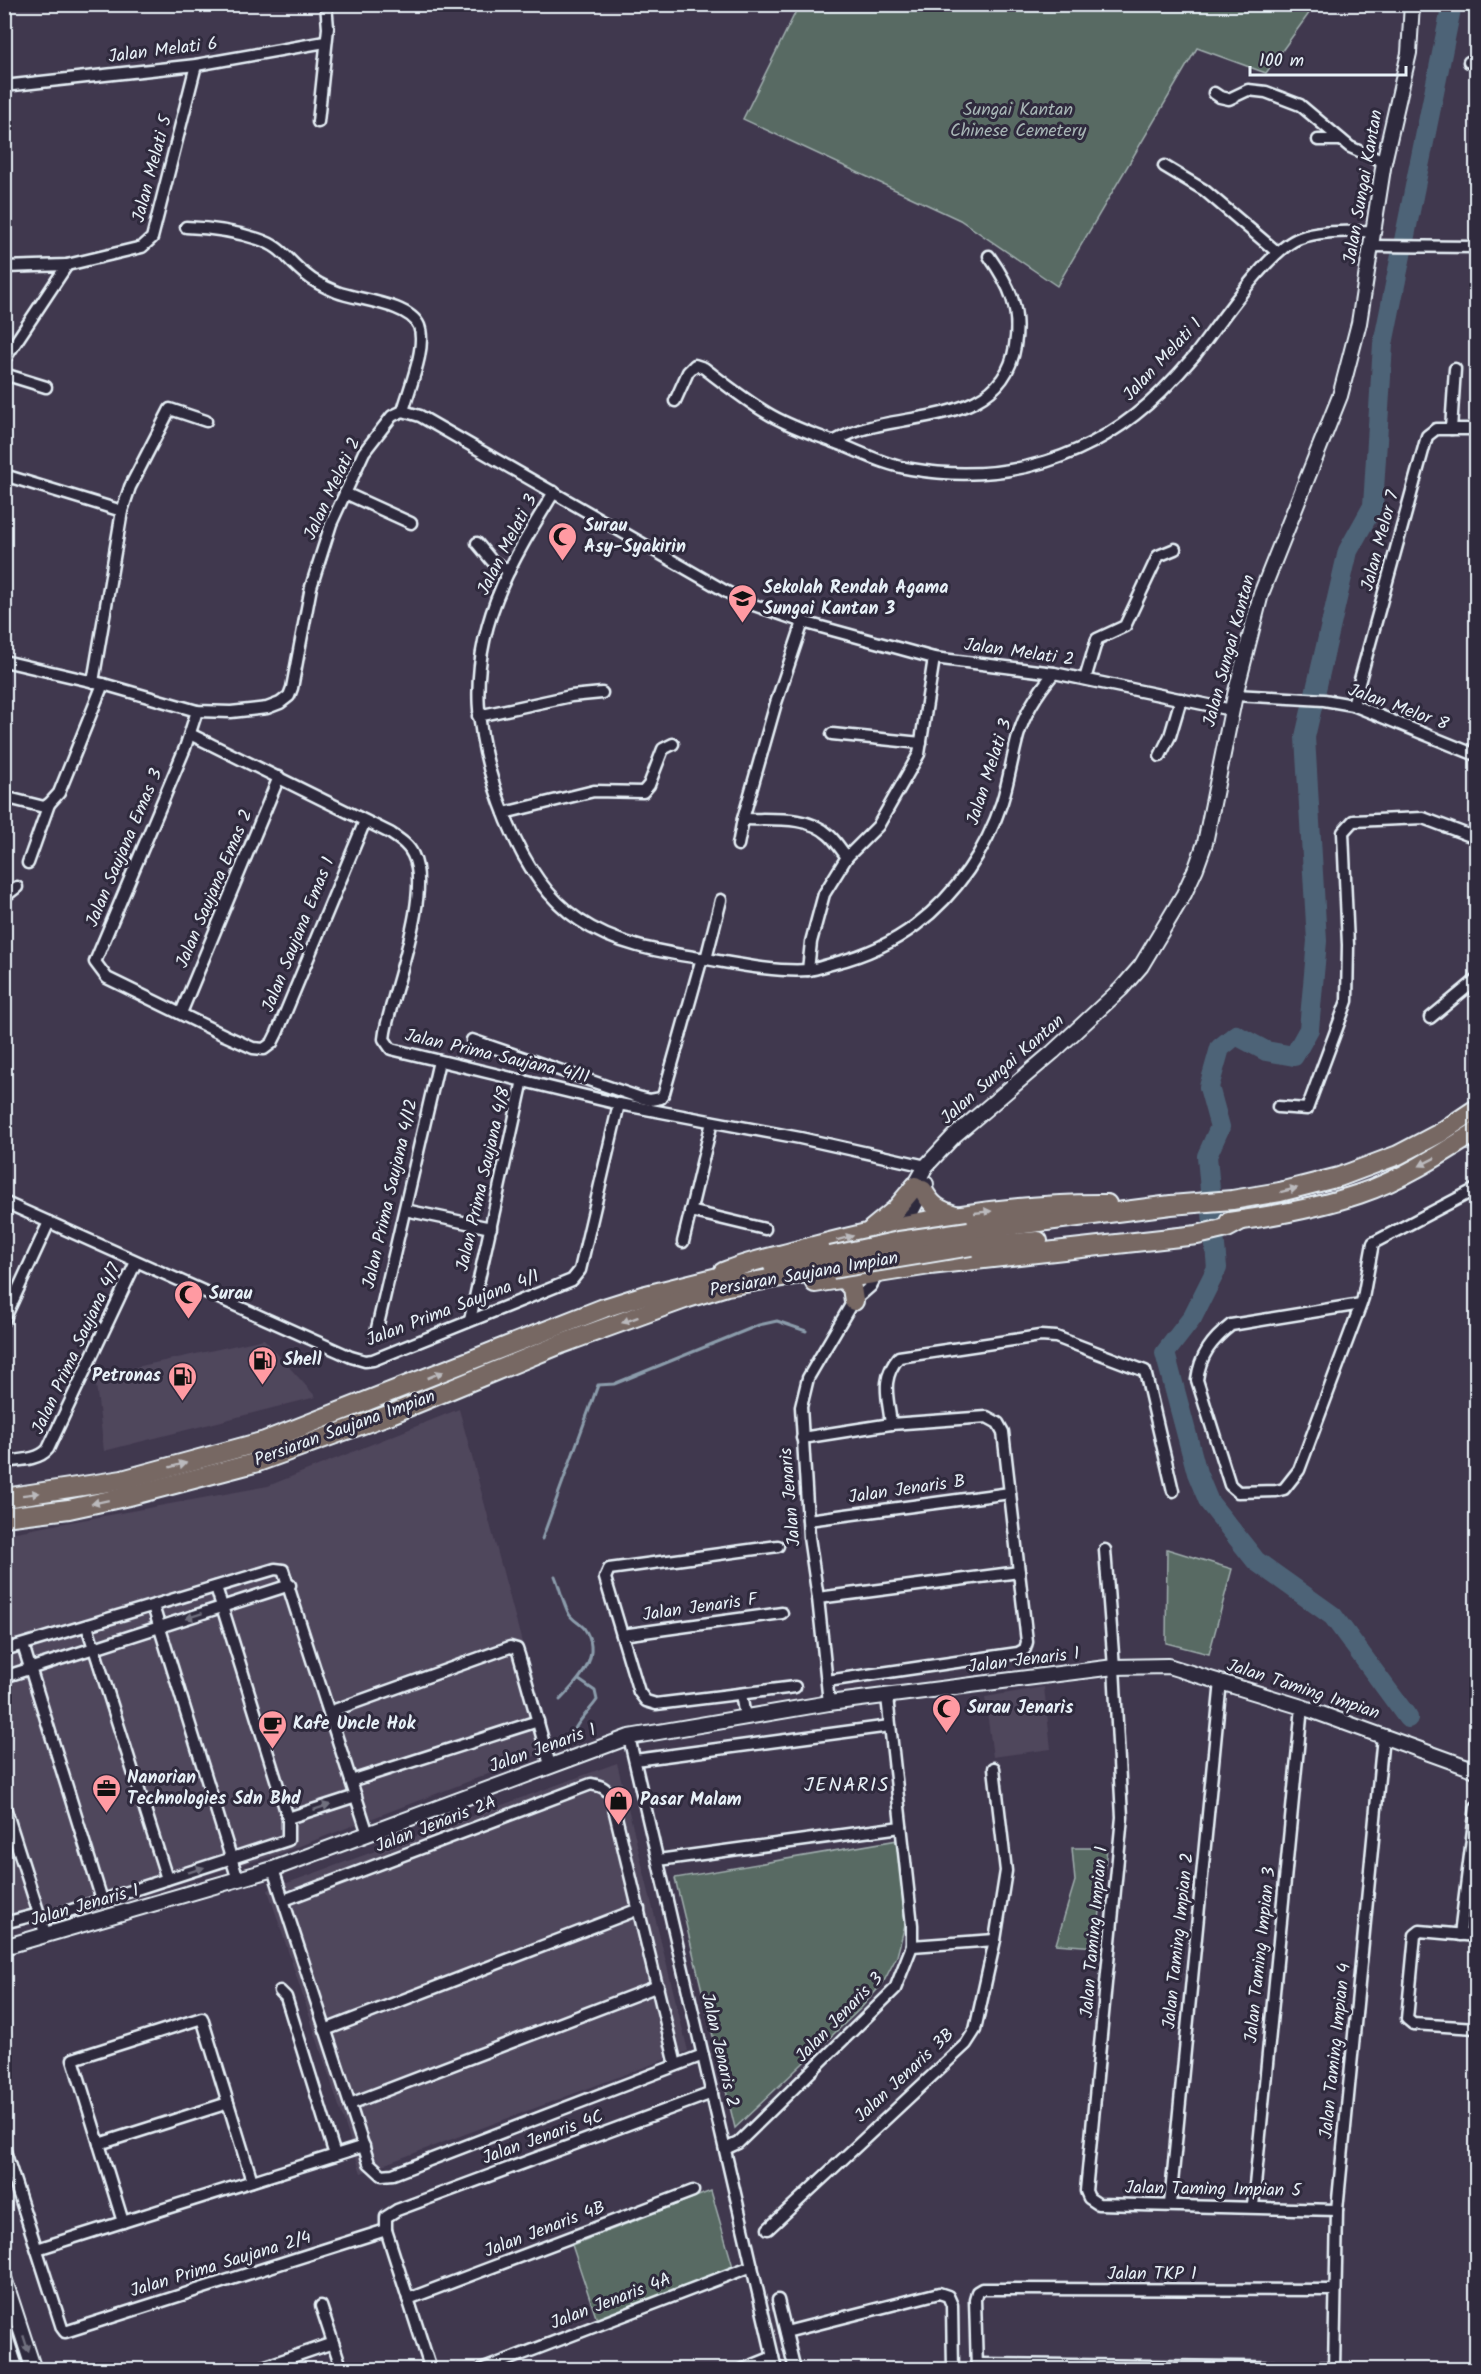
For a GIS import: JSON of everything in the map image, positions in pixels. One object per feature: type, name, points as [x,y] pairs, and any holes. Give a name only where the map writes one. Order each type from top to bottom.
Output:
[{"type":"highway","name":"Persiaran Saujana Impian","points":[[4,1517],[69,1509],[258,1462],[391,1414],[561,1344],[727,1286],[835,1268],[970,1239],[1180,1204],[1232,1200],[1280,1192],[1339,1177],[1398,1155],[1440,1133],[1476,1109]]},
{"type":"highway","points":[[835,1268],[872,1274],[1196,1231],[1285,1214],[1360,1193],[1430,1161],[1476,1132]]},
{"type":"highway","points":[[868,1231],[919,1188],[933,1206],[955,1215]]},
{"type":"highway","points":[[710,1278],[732,1268],[868,1231],[955,1215],[1062,1204],[1180,1204]]},
{"type":"highway","name":"Persiaran Saujana Impian","points":[[970,1239],[1196,1231]]},
{"type":"highway","name":"Persiaran Saujana Impian","points":[[4,1498],[122,1480],[265,1441],[604,1308],[710,1278],[835,1268]]},
{"type":"highway","points":[[835,1268],[852,1288],[854,1301]]},
{"type":"street","points":[[318,122],[328,28],[326,4]]},
{"type":"street","name":"Jalan Sungai Kantan","points":[[919,1188],[926,1166],[971,1120],[1053,1052],[1121,989],[1156,944],[1184,894],[1205,843],[1235,695],[1261,594],[1340,396],[1359,323],[1384,162],[1409,53],[1412,4]]},
{"type":"street","name":"Jalan Melati 6","points":[[4,86],[196,65],[325,42]]},
{"type":"street","name":"Jalan Melati 5","points":[[4,267],[67,265],[142,247],[152,238],[196,65]]},
{"type":"street","points":[[1214,93],[1229,99],[1248,90],[1266,92],[1300,105],[1350,147],[1384,162]]},
{"type":"street","points":[[1318,140],[1341,140]]},
{"type":"street","points":[[1164,166],[1204,190],[1277,252]]},
{"type":"street","points":[[186,227],[219,228],[278,247],[313,279],[337,292],[370,299],[398,309],[418,324],[422,338],[416,369],[403,411]]},
{"type":"street","name":"Jalan Melati 1","points":[[675,401],[688,372],[695,365],[704,368],[768,414],[805,432],[872,458],[910,469],[955,473],[993,472],[1041,465],[1081,448],[1126,423],[1161,392],[1194,357],[1285,245],[1300,237],[1372,231]]},
{"type":"street","points":[[1370,246],[1476,247]]},
{"type":"street","points":[[833,442],[868,427],[931,417],[960,408],[981,400],[994,388],[1014,355],[1017,313],[1011,293],[989,256]]},
{"type":"street","points":[[4,360],[67,265]]},
{"type":"street","points":[[1451,429],[1455,369]]},
{"type":"street","points":[[4,374],[46,387]]},
{"type":"street","points":[[4,797],[44,807],[59,793],[98,683],[122,511],[130,487],[170,409],[206,421]]},
{"type":"street","name":"Jalan Melati 2","points":[[4,661],[98,683],[197,711],[231,712],[280,704],[289,696],[292,688],[310,587],[331,524],[364,452],[392,416],[403,411],[420,416],[748,603],[803,622],[934,658],[1054,673],[1232,710]]},
{"type":"street","name":"Jalan Melor 7","points":[[1353,705],[1427,436],[1436,429],[1476,429]]},
{"type":"street","points":[[4,475],[122,511]]},
{"type":"street","name":"Jalan Melati 3","points":[[554,492],[501,587],[483,647],[477,703],[478,716],[487,765],[504,813],[525,858],[543,887],[579,920],[630,946],[753,967],[808,970],[870,953],[891,943],[939,907],[966,875],[987,837],[1003,800],[1024,718],[1037,693],[1054,673]]},
{"type":"street","points":[[345,493],[411,523]]},
{"type":"street","points":[[477,543],[492,561],[509,571]]},
{"type":"street","points":[[1085,679],[1095,641],[1104,634],[1125,626],[1158,556],[1175,549]]},
{"type":"street","points":[[738,845],[743,819],[776,703],[803,622]]},
{"type":"street","points":[[808,970],[811,942],[824,894],[847,857],[878,826],[919,754],[934,658]]},
{"type":"street","points":[[478,716],[571,696],[602,693]]},
{"type":"street","name":"Jalan Melor 8","points":[[1235,695],[1324,700],[1353,705],[1476,755]]},
{"type":"street","points":[[1160,756],[1170,736],[1181,699]]},
{"type":"street","points":[[190,734],[197,711]]},
{"type":"street","name":"Jalan Saujana Emas 3","points":[[181,1013],[107,978],[95,962],[190,734]]},
{"type":"street","name":"Jalan Prima Saujana 4/11","points":[[190,734],[390,833],[410,849],[418,868],[419,880],[416,908],[389,1011],[384,1040],[391,1049],[619,1104],[800,1138],[926,1166]]},
{"type":"street","points":[[832,734],[921,743]]},
{"type":"street","points":[[504,813],[594,791],[644,792],[663,749],[673,744]]},
{"type":"street","name":"Jalan Saujana Emas 2","points":[[181,1013],[279,777]]},
{"type":"street","points":[[28,863],[49,804]]},
{"type":"street","points":[[1278,1107],[1307,1109],[1347,1001],[1348,945],[1344,832],[1353,822],[1423,818],[1476,838]]},
{"type":"street","points":[[743,819],[797,821],[812,825],[829,835],[847,857]]},
{"type":"street","name":"Jalan Saujana Emas 1","points":[[181,1013],[253,1048],[264,1048],[272,1043],[365,821]]},
{"type":"street","points":[[4,897],[17,887]]},
{"type":"street","points":[[472,1040],[638,1097],[650,1100],[661,1098],[721,900]]},
{"type":"street","points":[[1430,1018],[1476,980]]},
{"type":"street","name":"Jalan Prima Saujana 4/12","points":[[376,1333],[439,1061]]},
{"type":"street","name":"Jalan Prima Saujana 4/8","points":[[470,1320],[523,1080]]},
{"type":"street","name":"Jalan Prima Saujana 4/1","points":[[4,1202],[136,1263],[351,1357],[365,1361],[381,1357],[572,1280],[580,1270],[619,1104]]},
{"type":"street","points":[[683,1242],[712,1122]]},
{"type":"street","name":"Jalan Sungai Kantan","points":[[872,1274],[941,1150]]},
{"type":"street","points":[[1361,1304],[1231,1325],[1214,1339],[1205,1352],[1198,1369],[1197,1380],[1230,1485],[1238,1492],[1284,1489],[1299,1470],[1361,1304],[1371,1247],[1376,1239],[1427,1216],[1476,1189]]},
{"type":"street","points":[[405,1210],[490,1228]]},
{"type":"street","points":[[690,1211],[765,1229]]},
{"type":"street","points":[[4,1320],[49,1222]]},
{"type":"street","name":"Jalan Prima Saujana 4/7","points":[[4,1462],[44,1455],[48,1449],[136,1263]]},
{"type":"street","name":"Jalan Jenaris","points":[[829,1703],[808,1520],[801,1407],[807,1378],[872,1274]]},
{"type":"street","points":[[891,1424],[887,1378],[890,1368],[899,1357],[1040,1336],[1056,1337],[1145,1371],[1173,1491]]},
{"type":"street","points":[[802,1438],[891,1424],[987,1417],[998,1423],[1003,1432],[1027,1642],[1025,1649],[1018,1653],[827,1681]]},
{"type":"street","name":"Jalan Jenaris B","points":[[808,1520],[1010,1493]]},
{"type":"street","points":[[778,1546],[609,1569],[605,1578],[639,1692],[646,1701],[656,1704],[795,1687]]},
{"type":"street","name":"Jalan Taming Impian 1","points":[[1089,2198],[1086,2191],[1122,1818],[1105,1550]]},
{"type":"street","points":[[4,1650],[275,1569],[283,1570],[368,1834]]},
{"type":"street","points":[[818,1598],[1019,1572]]},
{"type":"street","points":[[4,1677],[222,1607],[288,1580]]},
{"type":"street","points":[[4,1923],[40,1917],[102,1900],[288,1840],[290,1835],[288,1818],[216,1587]]},
{"type":"street","points":[[153,1606],[238,1880]]},
{"type":"street","name":"Jalan Jenaris F","points":[[622,1635],[782,1613]]},
{"type":"street","points":[[87,1626],[166,1880]]},
{"type":"street","points":[[23,1645],[102,1900]]},
{"type":"street","points":[[329,1712],[510,1647],[517,1649],[550,1765]]},
{"type":"street","name":"Jalan Taming Impian","points":[[1114,1667],[1168,1666],[1302,1707],[1476,1770]]},
{"type":"street","name":"Jalan Jenaris 1","points":[[4,1947],[273,1869],[629,1737],[829,1703],[1114,1667]]},
{"type":"street","name":"Jalan Taming Impian 2","points":[[1170,2204],[1221,1682]]},
{"type":"street","points":[[741,1694],[745,1717]]},
{"type":"street","name":"Jalan Jenaris 3","points":[[725,2149],[738,2143],[895,1989],[912,1946],[887,1697]]},
{"type":"street","name":"Jalan Taming Impian 3","points":[[1253,2206],[1302,1707]]},
{"type":"street","points":[[351,1781],[538,1721]]},
{"type":"street","points":[[635,1760],[890,1726]]},
{"type":"street","name":"Jalan Taming Impian 4","points":[[1334,2369],[1337,2210],[1383,1736]]},
{"type":"street","name":"Jalan Jenaris 2","points":[[629,1737],[776,2370]]},
{"type":"street","name":"Jalan Jenaris 3B","points":[[768,2229],[966,2044],[975,2030],[1006,1870],[994,1768]]},
{"type":"street","name":"Jalan Jenaris 2A","points":[[284,1900],[591,1784],[601,1785],[611,1796],[639,1909]]},
{"type":"street","points":[[288,1818],[356,1796]]},
{"type":"street","points":[[4,1804],[46,1936]]},
{"type":"street","points":[[1460,1935],[1476,1807]]},
{"type":"street","points":[[658,1860],[901,1827]]},
{"type":"street","points":[[273,1869],[369,2163],[382,2175],[393,2174],[703,2055]]},
{"type":"street","points":[[326,2030],[639,1909],[676,2065]]},
{"type":"street","points":[[1476,1936],[1420,1931],[1415,1935],[1407,2019],[1413,2024],[1476,2028]]},
{"type":"street","points":[[912,1946],[994,1940]]},
{"type":"street","points":[[350,2104],[658,1986]]},
{"type":"street","points":[[280,1991],[286,1996],[335,2155]]},
{"type":"street","points":[[123,2222],[73,2059],[202,2018],[252,2181]]},
{"type":"street","name":"Jalan Jenaris 4C","points":[[386,2230],[386,2217],[397,2210],[712,2093]]},
{"type":"street","points":[[99,2144],[228,2103]]},
{"type":"street","points":[[4,2148],[37,2249],[364,2146]]},
{"type":"street","name":"Jalan Jenaris 4B","points":[[408,2299],[693,2191]]},
{"type":"street","name":"Jalan Taming Impian 5","points":[[1089,2198],[1098,2204],[1253,2206],[1337,2210]]},
{"type":"street","points":[[386,2230],[431,2370]]},
{"type":"street","name":"Jalan Prima Saujana 2/4","points":[[37,2249],[65,2332],[386,2230]]},
{"type":"street","name":"Jalan Jenaris 4A","points":[[481,2370],[752,2266]]},
{"type":"street","points":[[4,2278],[34,2370]]},
{"type":"street","name":"Jalan TKP 1","points":[[977,2367],[975,2299],[977,2292],[982,2289],[1334,2290]]},
{"type":"street","points":[[786,2332],[939,2293],[948,2296],[952,2305],[953,2370]]},
{"type":"street","points":[[778,2300],[795,2370]]},
{"type":"street","points":[[321,2306],[342,2370]]},
{"type":"street","points":[[4,2334],[16,2370]]},
{"type":"street","points":[[254,2370],[333,2343]]},
{"type":"street","points":[[741,2370],[773,2357]]},
{"type":"street","points":[[977,2367],[1334,2369]]},
{"type":"shaded area","points":[[264,1339],[316,1397],[104,1451],[95,1376]]},
{"type":"shaded area","points":[[459,1409],[551,1750],[276,1855],[5,1931],[5,1534],[268,1486]]},
{"type":"shaded area","points":[[1044,1687],[1051,1749],[993,1757],[985,1697]]},
{"type":"shaded area","points":[[617,1763],[688,2051],[361,2173],[268,1890]]},
{"type":"green space","name":"Sungai Kantan Chinese Cemetery","points":[[799,4],[1315,5],[1266,73],[1197,48],[1057,286],[960,220],[743,119]]},
{"type":"green space","points":[[1167,1549],[1232,1569],[1209,1654],[1166,1643]]},
{"type":"green space","points":[[898,1840],[905,1925],[897,1956],[883,1983],[861,2008],[735,2128],[675,1878]]},
{"type":"green space","points":[[1072,1848],[1107,1848],[1096,1947],[1056,1944],[1075,1881]]},
{"type":"green space","points":[[711,2191],[733,2267],[597,2320],[572,2245]]},
{"type":"waterway","points":[[1408,1718],[1333,1616],[1256,1561],[1209,1502],[1197,1473],[1165,1353],[1192,1318],[1217,1268],[1207,1156],[1220,1127],[1209,1087],[1220,1048],[1236,1035],[1266,1051],[1294,1056],[1309,1029],[1317,941],[1305,737],[1348,551],[1373,506],[1383,344],[1452,4]]},
{"type":"waterway","points":[[542,1539],[598,1385],[614,1384],[759,1325],[777,1321],[806,1331]]},
{"type":"waterway","points":[[555,1576],[569,1615],[584,1628],[591,1648],[590,1658],[581,1676],[560,1700]]},
{"type":"waterway","points":[[573,1733],[597,1700],[595,1691],[579,1680]]},
{"type":"place","name":"Surau Asy-Syakirin","points":[[563,562]]},
{"type":"place","name":"Sekolah Rendah Agama Sungai Kantan 3","points":[[742,624]]},
{"type":"place","name":"Surau","points":[[188,1320]]},
{"type":"place","name":"Shell","points":[[262,1386]]},
{"type":"place","name":"Petronas","points":[[182,1402]]},
{"type":"place","name":"Surau Jenaris","points":[[946,1734]]},
{"type":"place","name":"Kafe Uncle Hok","points":[[272,1750]]},
{"type":"place","name":"Nanorian Technologies Sdn Bhd","points":[[106,1814]]},
{"type":"place","name":"Pasar Malam","points":[[619,1826]]},
{"type":"district","name":"JENARIS","points":[[847,1786]]}]
